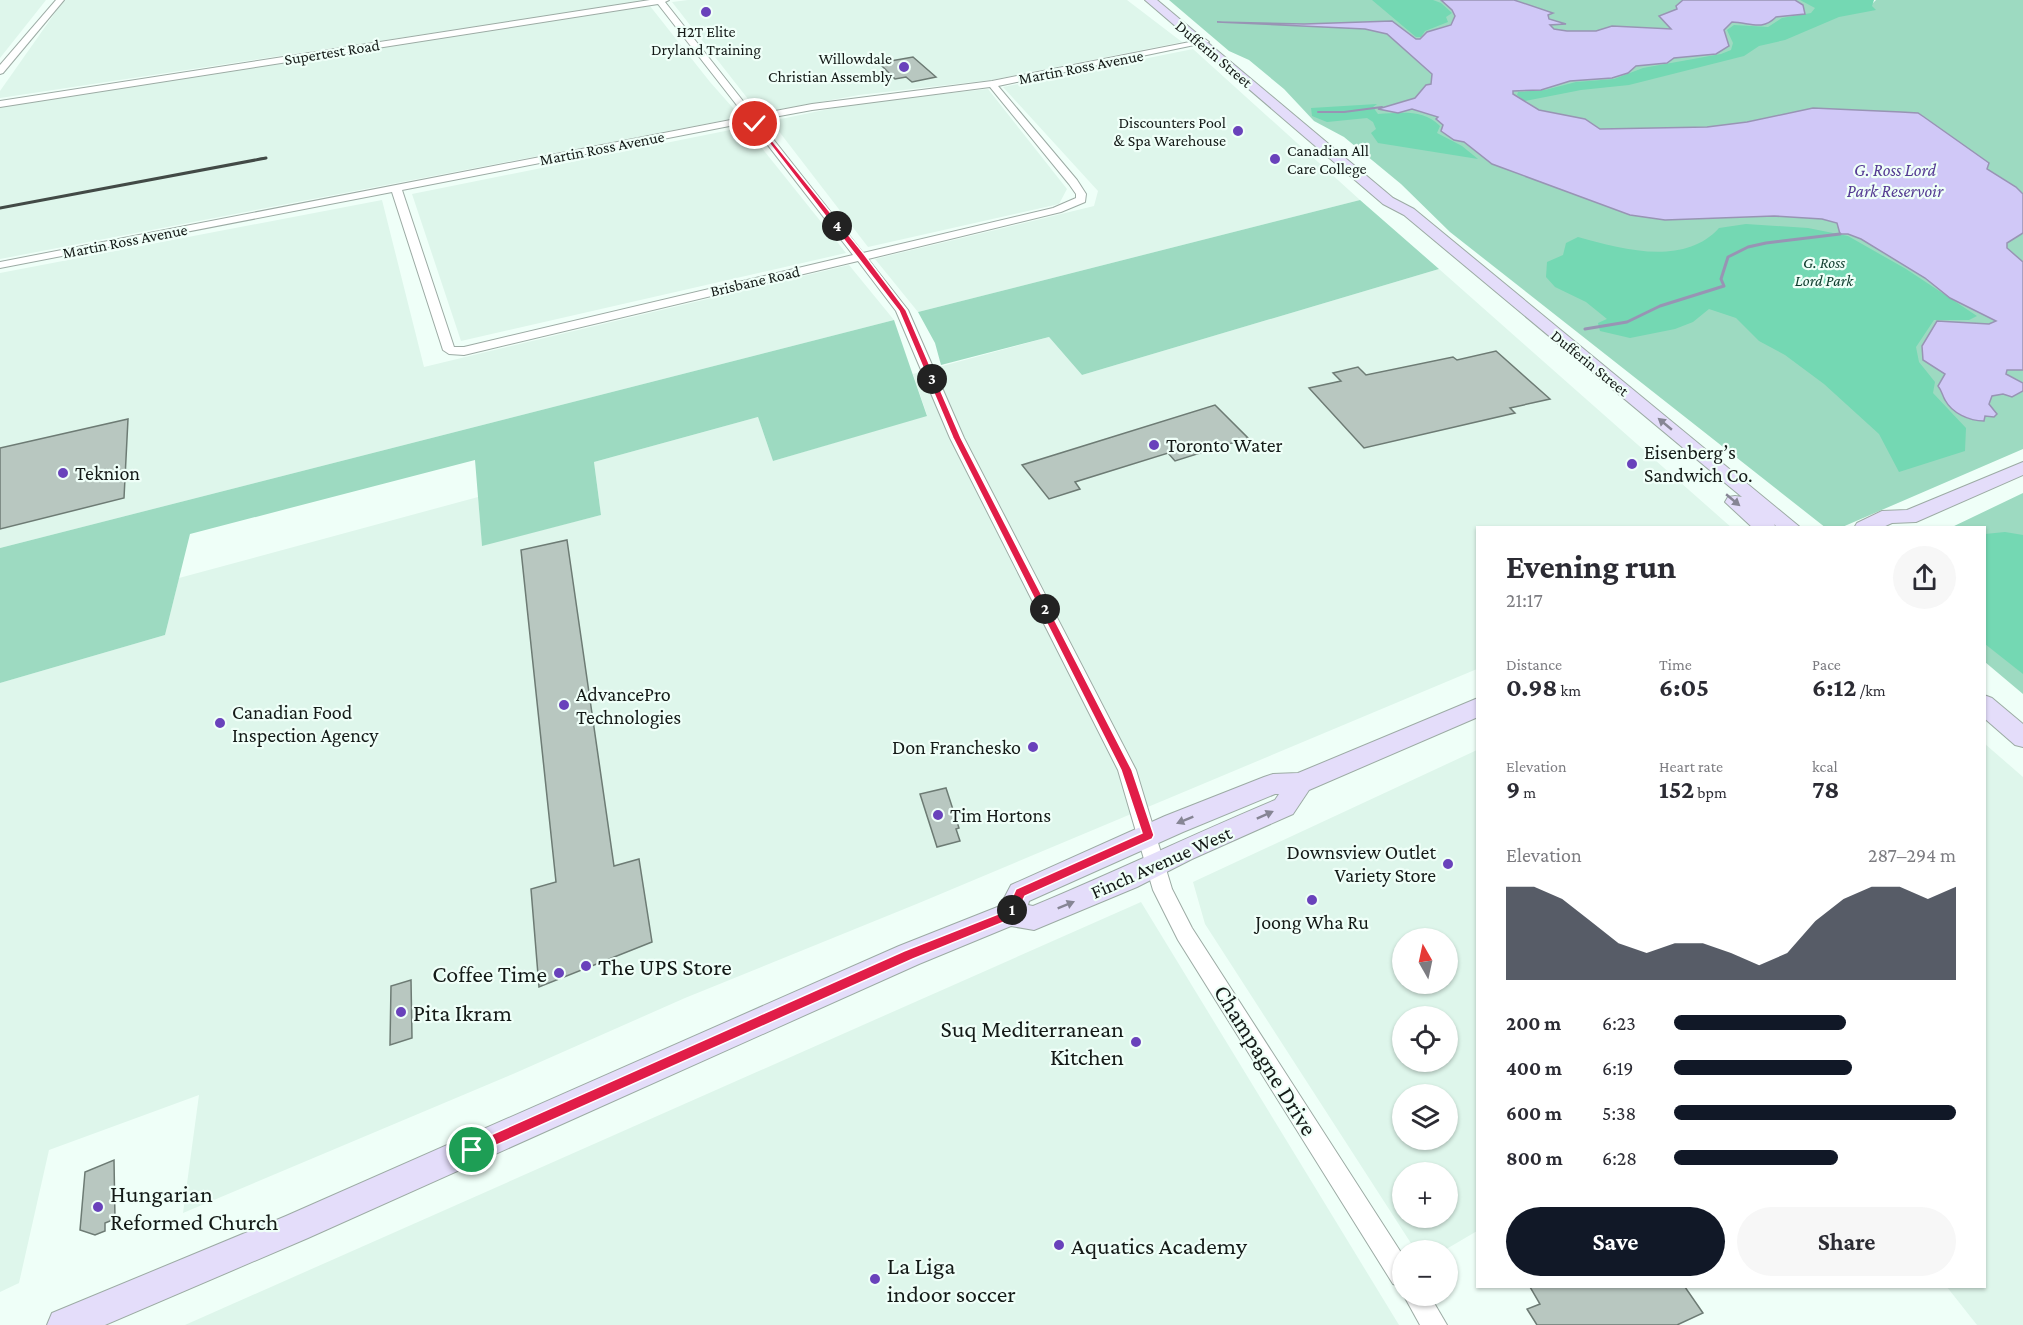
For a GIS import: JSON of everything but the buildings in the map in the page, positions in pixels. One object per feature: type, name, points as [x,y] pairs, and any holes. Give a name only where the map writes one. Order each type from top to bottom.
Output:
[{"type":"main road","name":"Dufferin Street","points":[[1150,0],[1203,42],[1388,201],[1415,217],[1789,526]]},
{"type":"main road","name":"Dufferin Street","points":[[1388,201],[1398,214],[1526,325],[1764,526]]},
{"type":"main road","points":[[1867,526],[1889,516],[1907,523],[2023,468]]},
{"type":"main road","points":[[1986,707],[2023,738]]},
{"type":"main road","name":"Finch Avenue West","points":[[1010,914],[1020,893],[1149,835],[1273,784],[1300,783],[1476,708]]},
{"type":"main road","name":"Finch Avenue West","points":[[64,1325],[297,1227],[909,955],[1010,914],[1034,918],[1155,866],[1284,807],[1300,783]]},
{"type":"street","points":[[0,71],[60,0]]},
{"type":"street","name":"Champagne Drive","points":[[659,0],[751,119],[862,256],[902,310],[957,438],[1126,770],[1149,835],[1155,866],[1163,890],[1185,934],[1392,1259]]},
{"type":"street","name":"Supertest Road","points":[[0,104],[665,0]]},
{"type":"street","name":"Martin Ross Avenue","points":[[0,265],[847,101],[992,84],[1203,42]]},
{"type":"street","name":"Brisbane Road","points":[[396,188],[449,350],[464,351],[1057,210],[1081,200],[1082,194],[992,84]]},
{"type":"street","points":[[1422,1306],[1434,1325]]},
{"type":"shaded area","points":[[0,0],[46,0],[0,58]]},
{"type":"shaded area","points":[[64,0],[646,1],[0,98],[0,91]]},
{"type":"shaded area","points":[[688,0],[1127,0],[1182,42],[991,80],[859,95],[759,113],[672,2]]},
{"type":"shaded area","points":[[650,6],[741,117],[0,259],[0,106]]},
{"type":"shaded area","points":[[1193,49],[1360,200],[918,312],[875,259],[1094,206],[1098,191],[1003,87]]},
{"type":"shaded area","points":[[988,89],[1067,189],[1059,204],[868,247],[771,121],[858,103]]},
{"type":"shaded area","points":[[745,127],[846,253],[461,341],[412,194]]},
{"type":"shaded area","points":[[382,200],[424,367],[849,265],[894,320],[0,548],[0,273]]},
{"type":"shaded area","points":[[1439,269],[1730,526],[1476,526],[1476,669],[919,903],[685,998],[513,1074],[183,1213],[199,1095],[49,1150],[19,1283],[0,1292],[0,683],[165,635],[179,578],[478,497],[482,545],[601,515],[594,462],[758,417],[773,461],[927,415],[913,374],[1049,337],[1082,375]]},
{"type":"shaded area","points":[[1986,745],[2023,777],[2023,1325],[1977,1325],[1948,1288],[1986,1288]]},
{"type":"shaded area","points":[[1476,750],[1476,1232],[1458,1242],[1458,1240],[1409,1240],[1401,1228],[1458,1228],[1458,1162],[1392,1162],[1392,1214],[1205,924],[1193,882]]},
{"type":"shaded area","points":[[1141,902],[1399,1325],[185,1325]]},
{"type":"green space","name":"G. Ross Lord Park","points":[[1169,0],[1871,0],[1869,2],[1872,4],[1876,0],[2023,0],[2023,449],[1845,526],[1823,526],[1450,232],[1401,184],[1344,137],[1314,121],[1284,89],[1249,60],[1229,51]]},
{"type":"green space","points":[[1372,0],[1433,0],[1441,3],[1452,13],[1446,17],[1448,22],[1425,31],[1421,37],[1416,37]]},
{"type":"green space","points":[[1800,0],[1874,0],[1872,6],[1876,10],[1839,17],[1785,40],[1759,46],[1744,56],[1629,85],[1581,90],[1525,101],[1517,95],[1518,92],[1545,90],[1576,82],[1614,79],[1643,68],[1721,54],[1731,50],[1733,43],[1727,30],[1734,25],[1768,27],[1782,18],[1811,13],[1815,8]]},
{"type":"green space","points":[[1377,104],[1373,107],[1378,114],[1411,113],[1426,117],[1440,126],[1437,133],[1462,146],[1478,159],[1378,143],[1371,133],[1376,129],[1373,122],[1367,118],[1327,122],[1312,116],[1311,108]]},
{"type":"green space","points":[[1360,200],[1439,269],[1082,375],[1049,337],[941,365],[935,343],[918,312]]},
{"type":"green space","points":[[1746,224],[1808,228],[1848,236],[1906,269],[1977,316],[1969,320],[1934,320],[1916,347],[1919,362],[1935,382],[1933,393],[1966,428],[1965,451],[1899,472],[1879,434],[1824,384],[1785,355],[1759,341],[1736,318],[1709,309],[1693,322],[1675,329],[1630,338],[1600,331],[1598,323],[1607,319],[1586,302],[1555,287],[1546,277],[1547,262],[1563,255],[1566,243],[1578,237],[1632,250],[1670,251],[1688,248],[1705,240],[1719,228]]},
{"type":"green space","points":[[894,320],[927,416],[773,461],[758,417],[594,462],[601,515],[482,546],[475,460],[190,534],[165,635],[0,683],[0,548]]},
{"type":"green space","points":[[2023,493],[2023,694],[1986,663],[1986,526],[1954,526]]},
{"type":"green space","points":[[2005,532],[2023,535],[2023,674],[1986,645],[1986,534]]},
{"type":"water","name":"G. Ross Lord Park Reservoir","points":[[1441,0],[1514,0],[1553,13],[1548,15],[1549,19],[1566,24],[1550,25],[1554,29],[1567,31],[1596,31],[1612,26],[1671,29],[1659,16],[1677,9],[1676,6],[1683,0],[1795,0],[1803,5],[1805,14],[1776,17],[1766,24],[1732,22],[1724,30],[1729,46],[1716,54],[1674,58],[1667,63],[1636,66],[1628,73],[1612,78],[1570,81],[1541,90],[1513,91],[1513,94],[1539,110],[1585,119],[1600,129],[1707,127],[1747,122],[1813,108],[1918,113],[1989,163],[1987,169],[2023,194],[2023,233],[2007,243],[2007,248],[2023,262],[2023,370],[2007,370],[2006,374],[2023,383],[2023,391],[2012,397],[2003,394],[1992,396],[1989,404],[1997,414],[1994,417],[1985,416],[1984,421],[1967,418],[1952,409],[1938,386],[1945,374],[1923,360],[1922,346],[1937,321],[1989,324],[1996,321],[1950,298],[1925,278],[1861,239],[1848,234],[1840,234],[1837,223],[1822,219],[1774,216],[1665,220],[1630,215],[1492,164],[1464,142],[1454,140],[1441,131],[1443,125],[1436,119],[1438,117],[1412,109],[1398,113],[1378,109],[1415,98],[1426,85],[1431,84],[1432,74],[1387,34],[1365,29],[1217,22],[1304,24],[1392,21],[1416,39],[1420,39],[1427,32],[1451,25],[1455,16]]},
{"type":"waterway","points":[[1318,112],[1344,112],[1382,107]]},
{"type":"waterway","points":[[1585,329],[1627,322],[1660,306],[1724,286],[1721,279],[1728,257],[1748,247],[1840,234]]},
{"type":"railway","points":[[0,208],[266,158],[258,159]]},
{"type":"place","name":"H2T Elite Dryland Training","points":[[706,12]]},
{"type":"place","name":"Willowdale Christian Assembly","points":[[904,67]]},
{"type":"place","name":"Discounters Pool & Spa Warehouse","points":[[1238,131]]},
{"type":"place","name":"Canadian All Care College","points":[[1275,159]]},
{"type":"place","name":"Toronto Water","points":[[1154,445]]},
{"type":"place","name":"Eisenberg’s Sandwich Co.","points":[[1632,464]]},
{"type":"place","name":"Teknion","points":[[63,473]]},
{"type":"place","name":"AdvancePro Technologies","points":[[564,705]]},
{"type":"place","name":"Canadian Food Inspection Agency","points":[[220,723]]},
{"type":"place","name":"Don Franchesko","points":[[1033,747]]},
{"type":"place","name":"Tim Hortons","points":[[938,815]]},
{"type":"place","name":"Downsview Outlet Variety Store","points":[[1448,864]]},
{"type":"place","name":"Joong Wha Ru","points":[[1312,900]]},
{"type":"place","name":"The UPS Store","points":[[586,966]]},
{"type":"place","name":"Coffee Time","points":[[559,973]]},
{"type":"place","name":"Pita Ikram","points":[[401,1012]]},
{"type":"place","name":"Suq Mediterranean Kitchen","points":[[1136,1042]]},
{"type":"place","name":"Hungarian Reformed Church","points":[[98,1207]]},
{"type":"place","name":"Aquatics Academy","points":[[1059,1245]]},
{"type":"place","name":"La Liga indoor soccer","points":[[875,1279]]},
{"type":"route","points":[[472,1150],[909,955],[1010,914],[1020,893],[1149,835],[1126,770],[957,438],[902,310],[862,256],[755,124]]}]
